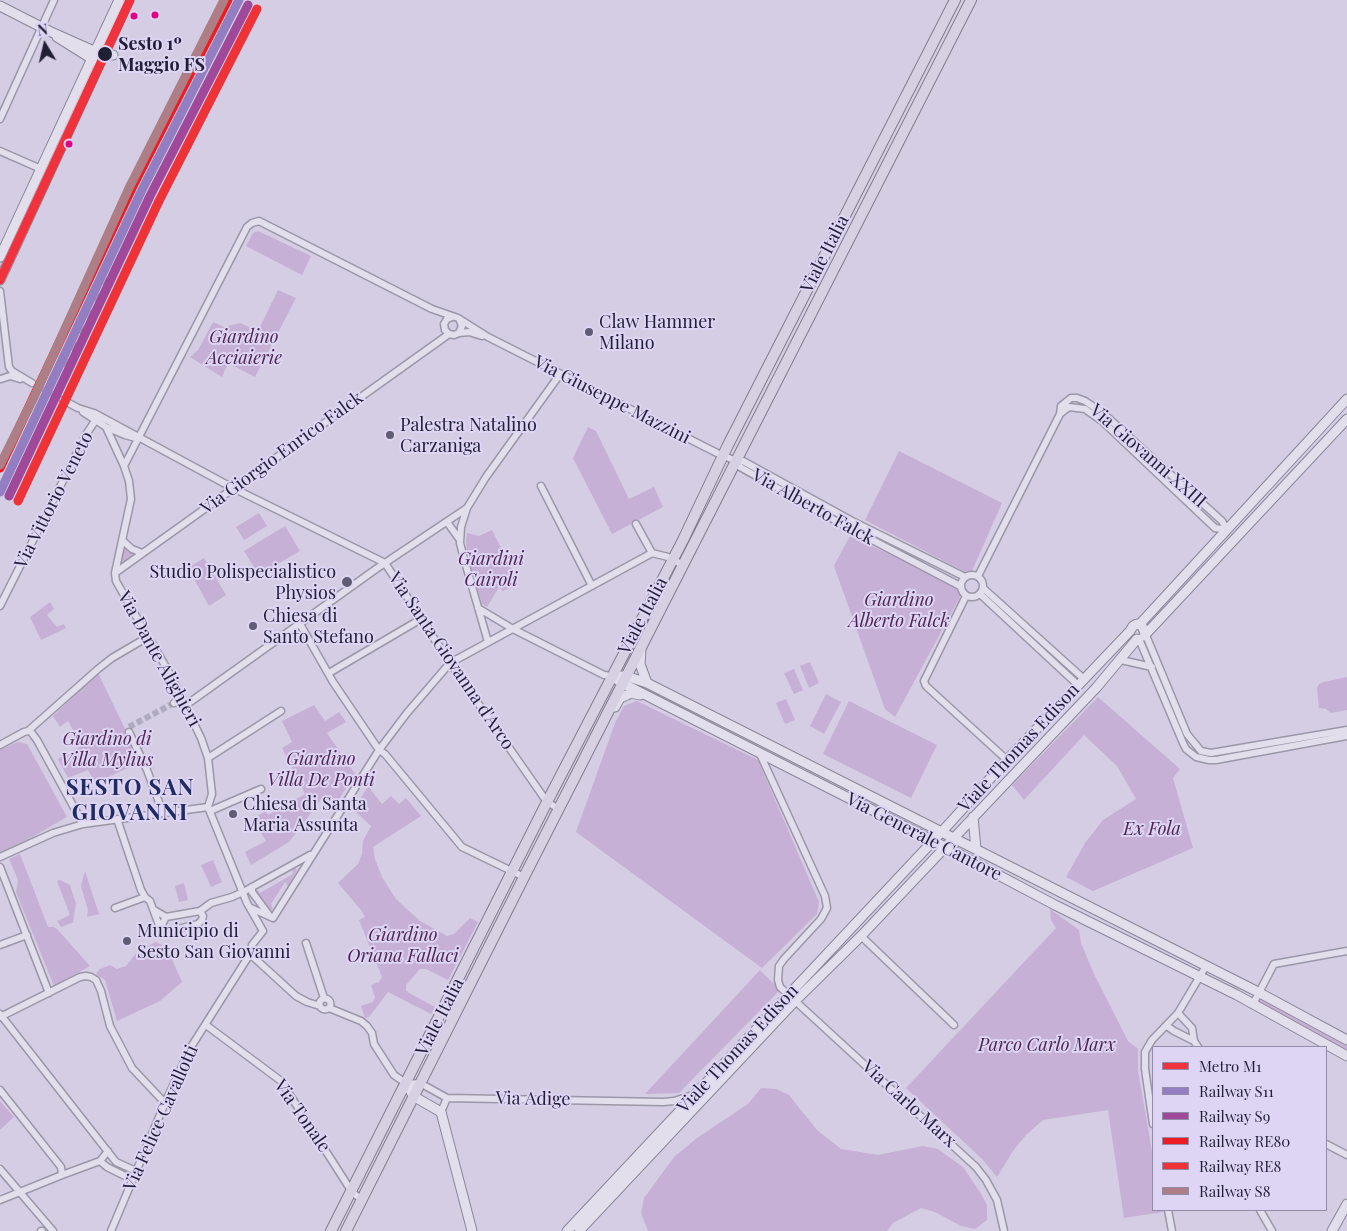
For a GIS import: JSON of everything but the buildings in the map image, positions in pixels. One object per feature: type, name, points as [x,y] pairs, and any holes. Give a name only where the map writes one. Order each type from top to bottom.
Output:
[{"type":"main road","name":"Viale Italia","points":[[332,1231],[547,802],[673,559],[722,456],[955,0]]},
{"type":"main road","name":"Viale Italia","points":[[346,1231],[624,679],[971,0]]},
{"type":"street","points":[[0,119],[46,29],[54,0]]},
{"type":"street","points":[[0,280],[101,56],[119,0]]},
{"type":"street","points":[[0,257],[41,169],[101,56],[108,52],[108,44],[129,0]]},
{"type":"street","points":[[0,6],[46,29],[69,46],[101,56]]},
{"type":"street","points":[[0,151],[41,169]]},
{"type":"street","name":"Via Giuseppe Mazzini","points":[[138,438],[247,227],[259,221],[432,309],[460,320],[566,378],[722,456],[736,461]]},
{"type":"street","points":[[0,291],[8,360],[12,371],[29,382],[10,376],[0,379]]},
{"type":"street","name":"Via Giuseppe Mazzini","points":[[432,309],[445,321]]},
{"type":"street","points":[[449,334],[445,330],[445,321],[452,317]]},
{"type":"street","points":[[459,333],[462,326],[460,320]]},
{"type":"street","name":"Via Giuseppe Mazzini","points":[[449,334],[469,332],[488,337]]},
{"type":"street","name":"Via Giorgio Enrico Falck","points":[[115,573],[449,334]]},
{"type":"street","points":[[0,379],[7,369],[8,360]]},
{"type":"street","points":[[488,642],[463,554],[460,540],[461,527],[467,508],[486,477],[558,376],[566,378]]},
{"type":"street","points":[[1141,637],[1132,636],[1130,631],[1133,626],[1140,624],[1347,399]]},
{"type":"street","points":[[63,400],[111,426],[116,425],[138,438]]},
{"type":"street","name":"Via Giovanni XXIII","points":[[978,576],[1060,414],[1069,407],[1085,409],[1102,421],[1215,528],[1227,530]]},
{"type":"street","points":[[95,417],[106,427],[125,436],[138,438]]},
{"type":"street","name":"Via Vittorio Veneto","points":[[0,606],[95,417]]},
{"type":"street","name":"Viale Thomas Edison","points":[[567,1231],[696,1093],[792,997],[861,936],[1347,419]]},
{"type":"street","name":"Via Dante Alighieri","points":[[106,427],[124,466],[129,482],[131,499],[115,573],[116,581],[145,632],[146,638],[152,643],[170,674],[201,738],[208,758],[212,794],[209,809]]},
{"type":"street","points":[[124,466],[138,438]]},
{"type":"street","name":"Via Santa Giovanna d'Arco","points":[[138,438],[233,488],[385,563],[450,663],[547,802],[560,809]]},
{"type":"street","name":"Via Alberto Falck","points":[[736,461],[743,461],[852,521],[965,577]]},
{"type":"street","name":"Via Alberto Falck","points":[[736,461],[740,467],[838,522],[960,586]]},
{"type":"street","points":[[541,486],[592,586]]},
{"type":"street","points":[[186,704],[385,563],[467,508]]},
{"type":"street","points":[[447,522],[460,540]]},
{"type":"street","points":[[636,524],[652,553]]},
{"type":"street","points":[[1227,530],[1235,538]]},
{"type":"street","points":[[123,541],[132,549],[142,553]]},
{"type":"street","points":[[209,809],[251,908],[273,918],[379,750],[407,713],[450,663],[652,553],[673,559],[683,565]]},
{"type":"street","points":[[982,591],[975,597],[966,596],[960,586],[965,577],[970,574],[978,576],[982,580],[982,591],[1081,682]]},
{"type":"street","points":[[966,596],[924,681],[926,686],[1007,760]]},
{"type":"street","name":"Via Generale Cantore","points":[[477,607],[513,628],[599,672],[647,683],[1258,992],[1347,1040]]},
{"type":"street","points":[[329,673],[421,619]]},
{"type":"street","points":[[300,624],[379,750],[385,754],[462,847],[524,877]]},
{"type":"street","points":[[1140,624],[1144,628],[1141,637],[1183,743],[1190,752],[1201,758],[1216,760],[1347,736]]},
{"type":"street","name":"Viale Thomas Edison","points":[[579,1231],[678,1126],[908,866],[1130,631]]},
{"type":"street","points":[[1141,637],[1187,734],[1201,751],[1210,753],[1347,730]]},
{"type":"street","points":[[0,745],[28,731],[98,669],[112,658],[146,638]]},
{"type":"street","points":[[641,647],[640,664],[647,683]]},
{"type":"street","points":[[1120,660],[1152,667]]},
{"type":"street","name":"Via Generale Cantore","points":[[624,679],[654,699],[1237,995],[1347,1056]]},
{"type":"street","name":"Viale Italia","points":[[596,736],[603,729],[620,698],[631,693],[654,699]]},
{"type":"street","points":[[174,703],[182,698]]},
{"type":"street","points":[[208,758],[281,711]]},
{"type":"street","points":[[129,729],[163,813]]},
{"type":"street","points":[[28,731],[37,740],[84,824]]},
{"type":"street","name":"Via Carlo Marx","points":[[760,752],[826,901],[827,910],[779,966],[778,980],[780,987],[976,1167],[997,1200],[1004,1231]]},
{"type":"street","points":[[0,857],[53,832],[84,824],[117,819],[209,809],[261,789]]},
{"type":"street","points":[[973,817],[976,849]]},
{"type":"street","points":[[117,819],[145,897],[150,901],[160,928],[164,931],[170,931],[198,924],[203,916],[200,911]]},
{"type":"street","points":[[153,909],[166,917],[200,911],[211,902],[232,897],[254,887],[312,855]]},
{"type":"street","points":[[294,864],[300,866],[301,872]]},
{"type":"street","points":[[908,866],[918,876]]},
{"type":"street","points":[[0,867],[49,993]]},
{"type":"street","points":[[239,882],[254,887]]},
{"type":"street","points":[[254,887],[252,892],[269,916]]},
{"type":"street","points":[[115,908],[145,897]]},
{"type":"street","name":"Via Felice Cavallotti","points":[[111,1231],[165,1102],[191,1047],[250,954],[252,945],[263,930],[251,908]]},
{"type":"street","points":[[160,928],[166,917]]},
{"type":"street","points":[[0,946],[27,935]]},
{"type":"street","points":[[861,936],[954,1025]]},
{"type":"street","points":[[306,943],[324,998],[330,1001],[329,1008]]},
{"type":"street","points":[[1253,1004],[1274,964],[1347,950]]},
{"type":"street","points":[[250,954],[296,996],[324,1009],[329,1008],[356,1019],[367,1026],[371,1031],[374,1044],[394,1075],[407,1084],[413,1096],[441,1112]]},
{"type":"street","points":[[1152,1117],[1144,1060],[1145,1052],[1148,1046],[1178,1013],[1206,966]]},
{"type":"street","points":[[136,1171],[116,1162],[0,1015],[80,977],[91,977],[96,980],[110,1026],[132,1068],[165,1102]]},
{"type":"street","points":[[320,1006],[320,1002],[324,998]]},
{"type":"street","points":[[1178,1013],[1192,1028],[1196,1044]]},
{"type":"street","name":"Via Tonale","points":[[206,1025],[281,1081],[352,1192],[362,1200]]},
{"type":"street","points":[[1167,1026],[1196,1044]]},
{"type":"street","points":[[407,1084],[420,1083]]},
{"type":"street","name":"Via Adige","points":[[420,1083],[447,1098],[663,1102],[679,1100],[696,1093]]},
{"type":"street","points":[[0,1090],[61,1167],[62,1175]]},
{"type":"street","points":[[447,1098],[441,1112],[472,1231]]},
{"type":"street","points":[[663,1102],[671,1106],[677,1114],[678,1126]]},
{"type":"street","points":[[1327,1145],[1347,1155]]},
{"type":"street","points":[[0,1200],[100,1161],[108,1151]]},
{"type":"street","points":[[100,1161],[107,1167],[133,1180]]},
{"type":"street","points":[[0,1169],[53,1231]]},
{"type":"street","points":[[1332,1231],[1347,1204]]},
{"type":"street","points":[[1168,1211],[1172,1231]]},
{"type":"street","points":[[1261,1211],[1272,1231]]},
{"type":"green space","points":[[258,231],[311,256],[302,275],[246,246],[253,233]]},
{"type":"green space","name":"Giardino Acciaierie","points":[[278,290],[296,298],[255,377],[228,363],[222,377],[190,357],[198,350],[213,322],[224,327],[240,323],[258,331]]},
{"type":"green space","points":[[588,427],[596,431],[629,499],[654,487],[663,507],[612,534],[573,458]]},
{"type":"green space","name":"Giardino Alberto Falck","points":[[899,451],[1002,503],[972,571],[965,572],[865,520]]},
{"type":"green space","points":[[259,513],[267,526],[244,540],[236,527]]},
{"type":"green space","points":[[285,526],[300,551],[259,575],[244,551]]},
{"type":"green space","name":"Giardini Cairoli","points":[[492,530],[519,584],[503,591],[499,587],[487,607],[482,604],[467,555],[466,541],[467,533],[479,536]]},
{"type":"green space","name":"Giardino Alberto Falck","points":[[850,536],[957,585],[961,595],[895,717],[885,709],[834,566]]},
{"type":"green space","points":[[124,545],[138,554],[118,568]]},
{"type":"green space","points":[[204,558],[226,595],[209,606],[188,568]]},
{"type":"green space","points":[[50,602],[54,609],[47,615],[57,627],[64,624],[66,628],[41,640],[30,617]]},
{"type":"green space","points":[[810,662],[819,683],[809,688],[800,666]]},
{"type":"green space","points":[[794,669],[803,690],[794,694],[784,673]]},
{"type":"green space","name":"Giardino di Villa Mylius","points":[[98,673],[141,762],[95,783],[88,770],[68,778],[58,759],[82,746],[68,721],[60,727],[53,716]]},
{"type":"green space","points":[[1347,677],[1347,710],[1331,713],[1326,709],[1319,708],[1317,688],[1319,684]]},
{"type":"green space","points":[[826,694],[841,702],[824,734],[810,726]]},
{"type":"green space","name":"Ex Fola","points":[[1098,697],[1180,769],[1173,778],[1193,848],[1093,891],[1066,877],[1085,843],[1103,820],[1136,799],[1117,766],[1084,735],[1024,800],[1012,785]]},
{"type":"green space","points":[[786,699],[795,720],[785,724],[776,703]]},
{"type":"green space","points":[[637,701],[758,760],[819,902],[817,914],[762,968],[576,832],[615,723],[624,706]]},
{"type":"green space","points":[[849,701],[937,745],[911,798],[823,754]]},
{"type":"green space","name":"Giardino Villa De Ponti","points":[[314,705],[325,721],[339,712],[346,722],[327,733],[355,774],[336,804],[323,797],[289,842],[251,865],[245,852],[266,841],[252,819],[266,811],[268,815],[305,794],[282,748],[292,742],[282,721]]},
{"type":"green space","points":[[18,742],[27,744],[67,817],[27,840],[0,852],[0,750]]},
{"type":"green space","name":"Giardino Oriana Fallaci","points":[[368,786],[382,804],[391,796],[399,804],[406,798],[421,816],[373,847],[375,859],[382,877],[396,899],[420,921],[447,936],[454,934],[470,918],[478,922],[448,980],[426,969],[420,969],[406,985],[406,990],[409,993],[435,1007],[431,1014],[388,992],[369,1017],[365,1018],[361,1006],[373,1002],[375,997],[371,985],[379,982],[382,977],[359,920],[365,917],[338,883],[358,864],[362,854],[363,841],[371,826],[354,810]]},
{"type":"green space","points":[[20,854],[48,927],[57,929],[90,966],[54,986],[16,892],[18,880],[9,859]]},
{"type":"green space","points":[[213,860],[222,882],[211,887],[201,865]]},
{"type":"green space","points":[[295,868],[297,870],[288,886],[285,882],[271,904],[273,909],[271,910],[255,891],[257,890],[260,893],[293,874],[292,870]]},
{"type":"green space","points":[[85,871],[99,914],[87,917],[88,910],[81,886]]},
{"type":"green space","points":[[60,880],[70,885],[76,904],[74,922],[61,927],[57,921],[70,915],[57,881]]},
{"type":"green space","points":[[184,883],[188,900],[179,902],[175,886]]},
{"type":"green space","name":"Parco Carlo Marx","points":[[1050,909],[1079,930],[1081,943],[1094,974],[1128,1041],[1138,1049],[1138,1071],[1152,1151],[1152,1211],[1163,1212],[1124,1218],[1108,1110],[1043,1120],[1026,1135],[1013,1151],[997,1177],[982,1159],[906,1088],[1056,928],[1051,920]]},
{"type":"green space","points":[[156,942],[167,948],[182,982],[160,1001],[117,1021],[105,980],[96,974],[100,969],[110,965],[117,969],[126,966],[138,951]]},
{"type":"green space","points":[[760,970],[780,990],[679,1093],[645,1094]]},
{"type":"green space","points":[[1260,999],[1347,1046],[1347,1052],[1258,1003]]},
{"type":"green space","points":[[761,1088],[776,1089],[789,1095],[817,1130],[841,1149],[878,1155],[923,1146],[938,1149],[963,1167],[987,1205],[987,1220],[975,1229],[961,1226],[935,1212],[921,1208],[893,1223],[887,1231],[648,1231],[641,1213],[644,1198],[674,1157],[697,1138],[748,1104]]},
{"type":"green space","points":[[0,1101],[14,1117],[0,1130]]},
{"type":"tunnel","points":[[32,383],[63,400]]},
{"type":"tunnel","points":[[129,727],[174,703]]},
{"type":"railway","points":[[45,397],[68,360],[101,290],[248,0]]},
{"type":"metro line","name":"M1","points":[[0,280],[130,0]]},
{"type":"rail line","name":"S8","points":[[0,465],[34,397],[129,188],[224,0]]},
{"type":"rail line","name":"RE80","points":[[0,468],[132,188],[228,0]]},
{"type":"rail line","name":"S11","points":[[0,492],[141,192],[239,0]]},
{"type":"rail line","name":"S9","points":[[9,496],[150,196],[248,5]]},
{"type":"rail line","name":"RE8","points":[[18,501],[159,201],[257,9]]},
{"type":"place","name":"Sesto 1º Maggio FS","points":[[105,54]]},
{"type":"place","name":"Claw Hammer Milano","points":[[589,332]]},
{"type":"place","name":"Palestra Natalino Carzaniga","points":[[390,435]]},
{"type":"place","name":"Studio Polispecialistico Physios","points":[[347,582]]},
{"type":"place","name":"Chiesa di Santo Stefano","points":[[253,626]]},
{"type":"place","name":"Chiesa di Santa Maria Assunta","points":[[233,814]]},
{"type":"place","name":"Municipio di Sesto San Giovanni","points":[[127,941]]},
{"type":"district","name":"SESTO SAN GIOVANNI","points":[[130,800]]}]
